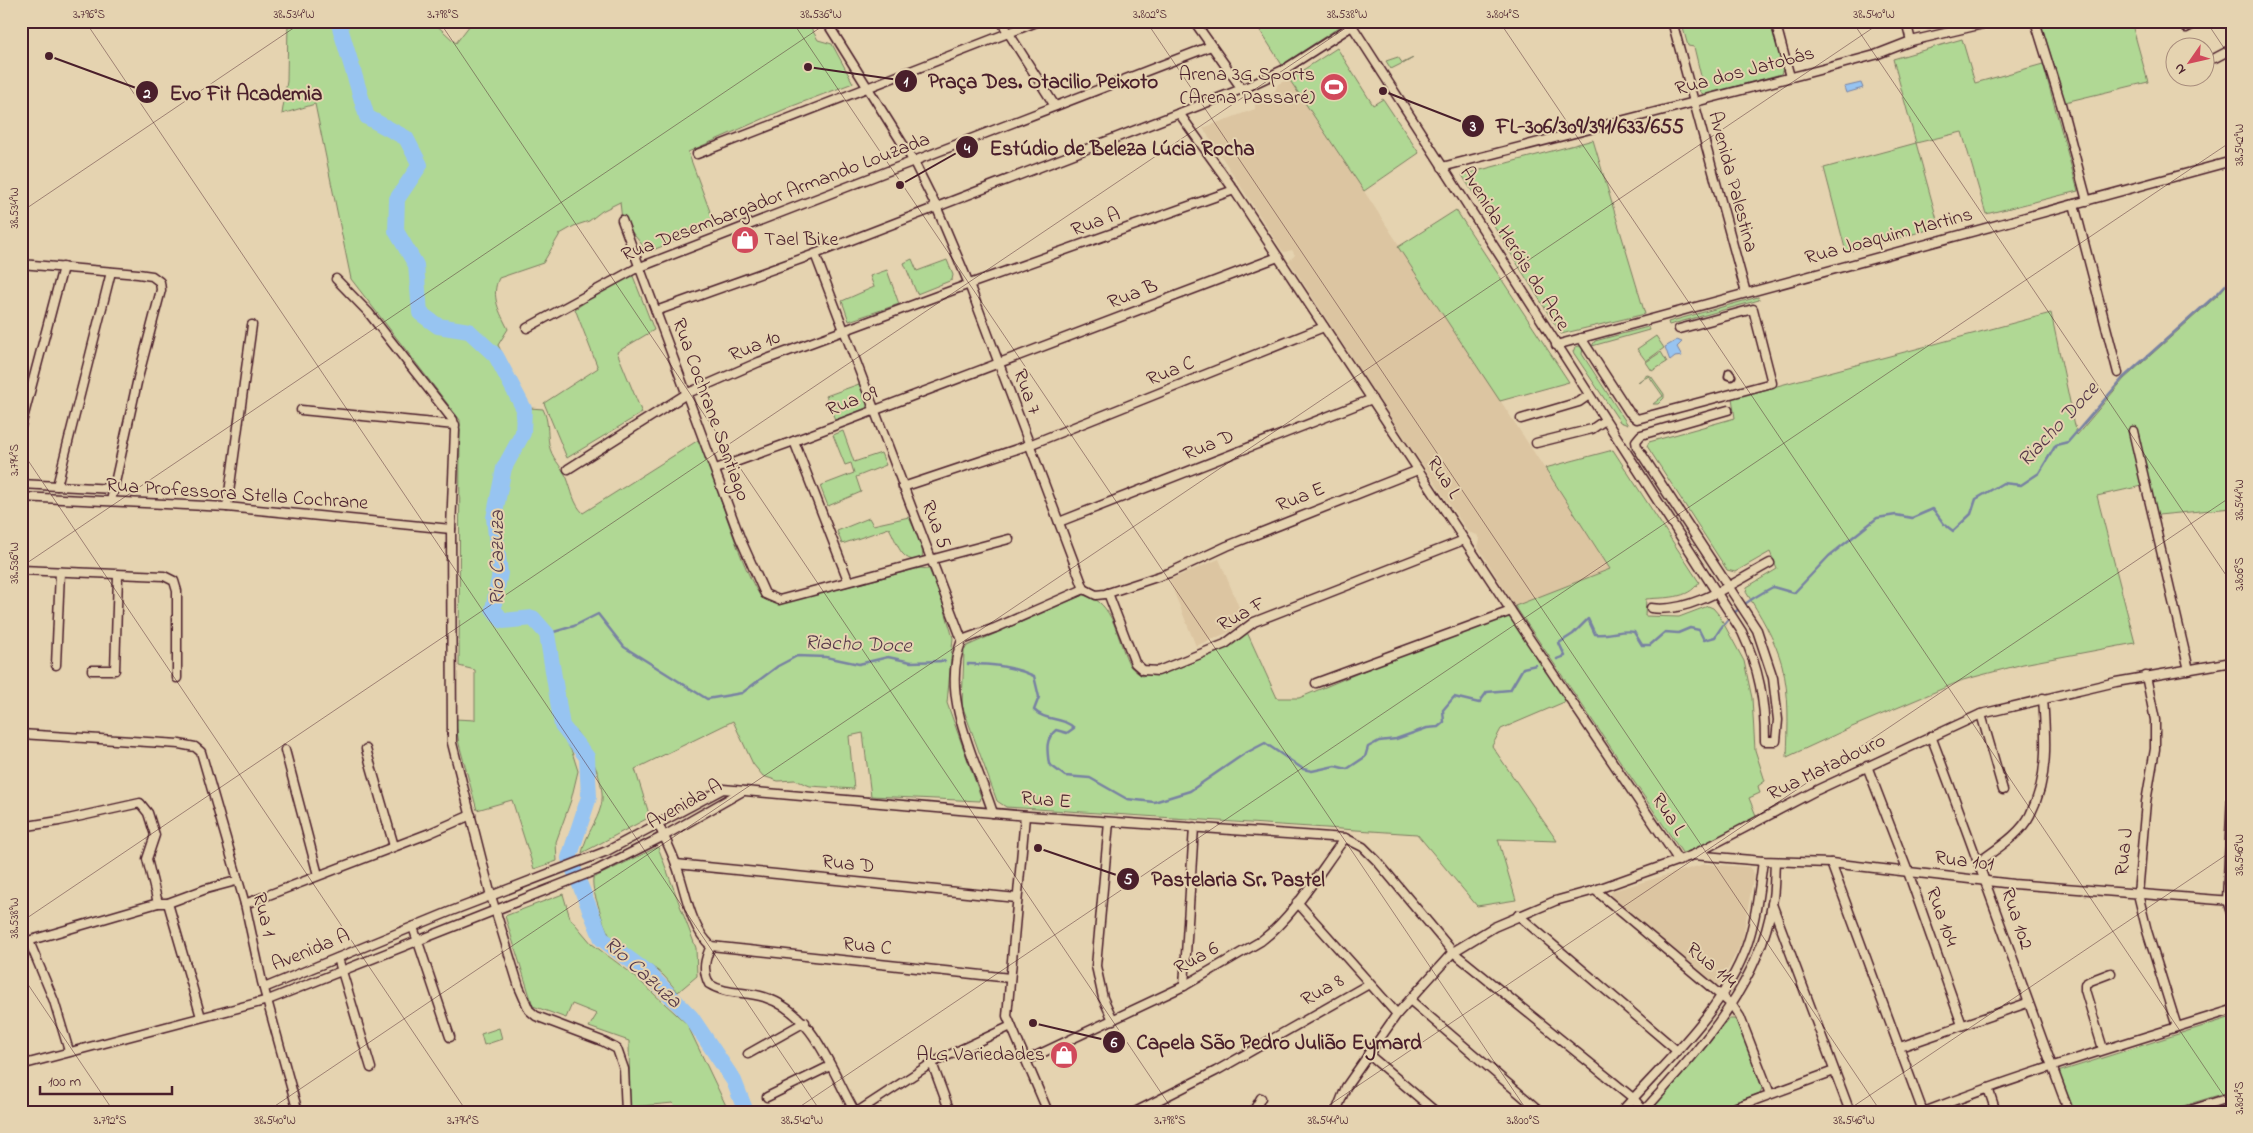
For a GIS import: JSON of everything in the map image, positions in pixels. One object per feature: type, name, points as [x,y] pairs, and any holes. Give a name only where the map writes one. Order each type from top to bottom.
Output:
[{"type":"street","name":"Rua 7","points":[[826,21],[914,162],[936,206],[969,284],[1028,445],[1084,589]]},
{"type":"street","points":[[1001,21],[1055,106]]},
{"type":"street","points":[[697,154],[1039,21]]},
{"type":"street","points":[[1194,21],[1242,88]]},
{"type":"street","name":"Avenida Palestina","points":[[1672,21],[1746,293]]},
{"type":"street","points":[[1775,21],[1790,77]]},
{"type":"street","points":[[1906,21],[1911,41]]},
{"type":"street","name":"Rua dos Jatobás","points":[[1442,167],[1694,103],[1874,54],[1959,25],[1996,21]]},
{"type":"street","points":[[2035,21],[2061,104],[2087,200]]},
{"type":"street","points":[[2186,28],[2200,21]]},
{"type":"street","points":[[656,311],[815,254],[1242,88],[1285,70],[1350,24]]},
{"type":"street","name":"Avenida Heróis do Acre","points":[[1350,24],[1737,623],[1754,658],[1761,684],[1765,740],[1776,741],[1778,720],[1773,678],[1761,639],[1728,586]]},
{"type":"street","name":"Rua Desembargador Armando Louzada","points":[[527,328],[640,267],[1211,46]]},
{"type":"street","points":[[2216,57],[2232,48]]},
{"type":"street","name":"Rua L","points":[[1180,113],[1234,190],[1511,611],[1679,861]]},
{"type":"street","name":"Rua Joaquim Martins","points":[[1556,345],[2232,161]]},
{"type":"street","name":"Rua A","points":[[969,284],[1234,190]]},
{"type":"street","points":[[2074,204],[2118,373]]},
{"type":"street","name":"Rua Cochrane Santiago","points":[[622,220],[759,584],[765,594],[779,600],[848,580]]},
{"type":"street","name":"Rua 5","points":[[815,254],[962,640]]},
{"type":"street","name":"Rua B","points":[[999,364],[1278,256]]},
{"type":"street","points":[[21,264],[152,276],[160,282],[161,290],[111,501]]},
{"type":"street","points":[[21,426],[63,267]]},
{"type":"street","points":[[57,486],[111,272]]},
{"type":"street","points":[[336,279],[368,312],[445,407],[455,426],[451,529],[452,743],[491,896],[518,987],[529,1010],[536,1016],[613,1046],[620,1053],[626,1085],[626,1112]]},
{"type":"street","name":"Rua 10","points":[[568,469],[688,393],[759,362],[969,284]]},
{"type":"street","points":[[1581,338],[1629,412],[1636,419],[1772,383],[1752,309],[1679,329]]},
{"type":"street","points":[[227,507],[252,325]]},
{"type":"street","name":"Rua C","points":[[1028,445],[1324,327]]},
{"type":"street","name":"Rua 09","points":[[716,469],[999,364]]},
{"type":"street","points":[[1521,419],[1579,402],[1589,395]]},
{"type":"street","name":"Rua D","points":[[1059,522],[1372,399]]},
{"type":"street","points":[[301,410],[455,426]]},
{"type":"street","points":[[1728,410],[1642,434],[1636,440],[1641,454],[1728,586]]},
{"type":"street","points":[[1536,444],[1592,429],[1605,420]]},
{"type":"street","points":[[2133,431],[2189,670]]},
{"type":"street","points":[[794,441],[848,580],[1009,539]]},
{"type":"street","points":[[903,487],[1028,445]]},
{"type":"street","name":"Rua E","points":[[1084,589],[1096,595],[1108,593],[1169,573],[1227,546],[1418,470]]},
{"type":"street","points":[[21,484],[113,489]]},
{"type":"street","name":"Rua Professora Stella Cochrane","points":[[21,497],[227,507],[451,529]]},
{"type":"street","name":"Rua F","points":[[1108,593],[1135,662],[1143,670],[1158,671],[1225,644],[1254,622],[1464,540]]},
{"type":"street","points":[[1651,608],[1680,608],[1728,586],[1770,563]]},
{"type":"street","points":[[21,570],[118,576],[164,576],[174,581],[177,591],[177,678]]},
{"type":"street","points":[[56,665],[60,572]]},
{"type":"street","points":[[92,670],[115,670],[118,576]]},
{"type":"street","points":[[994,813],[957,706],[957,652],[962,640],[995,628],[1084,589]]},
{"type":"street","points":[[1316,683],[1511,611]]},
{"type":"street","name":"Rua Matadouro","points":[[1453,952],[1518,915],[1554,901],[1595,890],[1693,855],[1867,766],[1981,714],[2043,698],[2146,676],[2232,662]]},
{"type":"street","name":"Rua J","points":[[2146,676],[2155,720],[2156,749],[2146,802],[2138,894],[2147,931],[2177,1027]]},
{"type":"street","points":[[1979,862],[2005,843],[2030,816],[2044,772],[2047,749],[2043,698]]},
{"type":"street","points":[[1981,714],[2003,790]]},
{"type":"street","name":"Rua 1","points":[[21,734],[186,745],[195,747],[204,756],[298,1112]]},
{"type":"street","name":"Rua 102","points":[[1931,736],[1986,880],[2027,1003],[2068,1112]]},
{"type":"street","points":[[366,749],[394,846]]},
{"type":"street","points":[[284,750],[318,874]]},
{"type":"street","name":"Rua 104","points":[[1867,766],[1908,872],[1962,1025]]},
{"type":"street","name":"Rua E","points":[[745,790],[1025,816],[1345,838]]},
{"type":"street","name":"Avenida A","points":[[264,988],[413,927],[591,858],[717,791],[745,790]]},
{"type":"street","name":"Avenida A","points":[[21,1065],[68,1051],[268,1000],[342,972],[416,940],[496,911],[597,870],[664,836],[745,790]]},
{"type":"street","points":[[2232,793],[2229,900],[2232,916]]},
{"type":"street","points":[[21,827],[59,821],[129,804],[136,803],[143,806],[148,813],[153,828],[154,841],[148,852],[147,859],[158,903]]},
{"type":"street","points":[[244,904],[471,815]]},
{"type":"street","points":[[1025,816],[1007,1016],[1048,1112]]},
{"type":"street","points":[[1109,822],[1096,966],[1103,998],[1113,1020]]},
{"type":"street","points":[[658,824],[676,864],[698,928],[703,939],[711,946],[705,959],[708,984],[721,990],[763,996],[776,1002],[805,1022],[856,1112],[932,1063],[1011,1026]]},
{"type":"street","points":[[1184,986],[1194,827]]},
{"type":"street","points":[[1345,838],[1363,846],[1453,952],[1633,1098],[1644,1111],[1732,1005],[1756,959],[1772,904],[1775,862]]},
{"type":"street","name":"Rua 6","points":[[1027,1060],[1184,986],[1261,941],[1270,934],[1297,902],[1345,838]]},
{"type":"street","name":"Rua 101","points":[[1693,855],[1775,862],[1830,863],[1986,880],[2229,900]]},
{"type":"street","points":[[1621,1112],[1676,1050],[1720,996],[1738,967],[1749,939],[1757,904],[1763,861]]},
{"type":"street","points":[[1830,863],[1900,1046],[1923,1112],[2103,1049],[2232,1010]]},
{"type":"street","name":"Rua D","points":[[676,864],[1017,898]]},
{"type":"street","points":[[68,1051],[54,1000],[25,942],[158,903],[168,903],[206,888],[236,881]]},
{"type":"street","name":"Rua 114","points":[[1595,890],[1732,1005],[1740,1017],[1770,1094]]},
{"type":"street","points":[[1297,902],[1397,1014]]},
{"type":"street","points":[[168,903],[201,1017]]},
{"type":"street","points":[[1772,904],[1850,1112]]},
{"type":"street","points":[[1518,915],[1676,1050]]},
{"type":"street","points":[[413,927],[450,1037]]},
{"type":"street","name":"Rua C","points":[[711,946],[1010,978]]},
{"type":"street","points":[[1336,1112],[1346,1087],[1397,1014],[1453,952]]},
{"type":"street","points":[[338,958],[371,1068]]},
{"type":"street","points":[[2103,1049],[2085,990],[2085,984],[2111,973]]},
{"type":"street","name":"Rua 8","points":[[1135,1112],[1216,1070],[1369,984]]},
{"type":"street","points":[[1410,1000],[1541,1112]]},
{"type":"street","points":[[1900,1046],[2027,1003]]},
{"type":"street","points":[[748,1054],[805,1022]]},
{"type":"street","points":[[1368,1054],[1436,1112]]},
{"type":"street","points":[[932,1063],[950,1112]]},
{"type":"street","points":[[767,1097],[830,1066]]},
{"type":"street","points":[[1723,1112],[1834,1071]]},
{"type":"street","points":[[1988,1088],[1996,1112]]},
{"type":"street","points":[[2184,1112],[2232,1097]]},
{"type":"street","points":[[1253,1112],[1261,1098]]},
{"type":"shaded area","points":[[1289,79],[1610,569],[1515,606],[1478,547],[1480,540],[1477,535],[1468,532],[1374,392],[1289,261],[1295,255],[1292,250],[1284,252],[1281,249],[1203,128],[1255,109],[1255,104],[1260,102],[1258,97],[1275,91],[1278,84]]},
{"type":"shaded area","points":[[1219,559],[1244,619],[1234,630],[1196,646],[1169,580]]},
{"type":"shaded area","points":[[1705,864],[1749,867],[1754,873],[1742,942],[1720,984],[1715,986],[1610,896],[1612,891]]},
{"type":"green space","points":[[288,21],[432,21],[456,43],[473,21],[807,21],[818,40],[832,44],[853,83],[790,107],[688,152],[715,225],[648,252],[622,220],[620,202],[602,211],[589,221],[574,226],[560,234],[543,263],[499,278],[495,291],[497,304],[508,329],[498,345],[530,408],[543,409],[547,422],[550,449],[567,478],[573,497],[583,513],[700,439],[747,570],[755,587],[766,600],[780,604],[920,568],[929,569],[943,604],[953,638],[947,703],[981,797],[980,801],[871,796],[863,733],[849,736],[854,789],[810,786],[795,780],[778,781],[763,776],[753,764],[733,721],[635,769],[650,817],[582,853],[599,812],[602,797],[599,777],[586,747],[576,731],[560,731],[572,752],[578,771],[571,800],[556,842],[557,861],[534,869],[512,800],[477,810],[459,744],[455,719],[475,720],[475,670],[459,666],[460,420],[351,279],[315,104],[282,114],[287,81]]},
{"type":"green space","points":[[1254,21],[1342,21],[1344,24],[1282,65]]},
{"type":"green space","points":[[1681,21],[1770,21],[1783,68],[1781,74],[1705,95],[1700,92],[1697,81],[1701,76],[1694,47],[1688,46]]},
{"type":"green space","points":[[2040,21],[2131,21],[2148,82],[2065,102]]},
{"type":"green space","points":[[1962,39],[1975,83],[2043,64],[2078,191],[1986,214],[1962,132],[1916,143],[1893,59]]},
{"type":"green space","points":[[1337,48],[1373,105],[1383,99],[1419,153],[1364,191],[1289,79]]},
{"type":"green space","points":[[1398,57],[1402,63],[1391,69],[1386,61]]},
{"type":"green space","points":[[1593,140],[1645,314],[1561,334],[1462,175]]},
{"type":"green space","points":[[1916,143],[1939,227],[1846,252],[1824,168]]},
{"type":"green space","points":[[1456,210],[1569,382],[1500,401],[1398,247]]},
{"type":"green space","points":[[912,259],[917,271],[947,260],[953,275],[952,280],[917,294],[904,263]]},
{"type":"green space","points":[[887,270],[899,304],[849,321],[842,301],[874,287],[870,276]]},
{"type":"green space","points":[[631,271],[654,330],[617,352],[642,413],[567,458],[544,403],[598,368],[575,309]]},
{"type":"green space","points":[[2232,279],[2232,508],[2158,515],[2146,485],[2097,496],[2135,643],[2023,664],[1963,680],[1787,757],[1788,723],[1785,676],[1771,637],[1746,592],[1747,587],[1777,569],[1770,552],[1735,572],[1727,570],[1647,446],[1649,442],[1735,418],[1732,398],[2051,313],[2077,435],[2124,379],[2218,295]]},
{"type":"green space","points":[[1758,297],[1759,300],[1669,325],[1668,322]]},
{"type":"green space","points":[[1648,327],[1649,330],[1592,346],[1595,341]]},
{"type":"green space","points":[[1656,336],[1664,348],[1646,361],[1637,349]]},
{"type":"green space","points":[[1575,347],[1583,347],[1582,354],[1628,425],[1620,422],[1573,352]]},
{"type":"green space","points":[[1661,352],[1667,362],[1652,371],[1646,362]]},
{"type":"green space","points":[[1647,375],[1651,376],[1664,394],[1664,398],[1658,404],[1653,404],[1663,396],[1649,376],[1638,382]]},
{"type":"green space","points":[[859,384],[868,403],[866,408],[835,420],[826,396]]},
{"type":"green space","points":[[843,431],[854,462],[881,453],[886,465],[856,477],[861,492],[828,506],[820,486],[854,473],[851,463],[845,465],[833,435]]},
{"type":"green space","points":[[1613,450],[1699,582],[1689,592],[1682,595],[1646,599],[1645,616],[1679,617],[1708,606],[1713,608],[1719,615],[1744,661],[1752,698],[1755,750],[1765,781],[1758,786],[1760,793],[1749,798],[1757,818],[1683,854],[1515,606],[1610,569],[1545,468]]},
{"type":"green space","points":[[909,517],[921,545],[921,560],[908,558],[900,551],[889,528],[842,544],[837,531],[869,518],[873,525]]},
{"type":"green space","points":[[1083,595],[1094,599],[1109,613],[1130,666],[1142,676],[1227,643],[1246,630],[1277,698],[1299,698],[1508,610],[1569,700],[1501,729],[1492,746],[1557,841],[1498,839],[1516,900],[1477,906],[1417,834],[1006,807],[997,801],[962,705],[964,651],[967,646]]},
{"type":"green space","points":[[658,847],[696,948],[697,976],[678,992],[663,975],[616,944],[604,925],[593,886],[593,878]]},
{"type":"green space","points":[[563,894],[570,918],[592,944],[631,973],[687,1024],[729,1112],[681,1112],[673,1103],[630,1107],[629,1041],[589,1027],[597,1014],[572,1004],[566,1018],[533,1006],[505,916]]},
{"type":"green space","points":[[2232,1017],[2232,1091],[2163,1112],[2075,1112],[2058,1072]]},
{"type":"green space","points":[[1729,1019],[1734,1019],[1738,1022],[1762,1088],[1760,1093],[1713,1112],[1649,1112]]},
{"type":"green space","points":[[499,1028],[502,1039],[484,1045],[481,1034]]},
{"type":"water","points":[[1861,83],[1863,88],[1846,93],[1844,87]]},
{"type":"water","points":[[1677,340],[1682,342],[1677,347],[1682,356],[1675,357],[1670,361],[1665,347]]},
{"type":"waterway","name":"Rio Cazuza","points":[[338,21],[367,117],[406,138],[420,165],[397,199],[396,231],[416,265],[420,313],[438,326],[469,331],[496,356],[524,409],[523,433],[504,468],[494,518],[500,573],[493,609],[503,621],[533,618],[547,634],[562,726],[587,757],[589,797],[569,858],[602,939],[648,973],[691,1017],[734,1081],[746,1112]]},
{"type":"waterway","name":"Riacho Doce","points":[[1557,659],[1565,656],[1559,643],[1573,634],[1588,619],[1595,634],[1634,632],[1642,645],[1650,645],[1665,632],[1678,633],[1690,628],[1699,630],[1704,640],[1715,637],[1720,628],[1733,614],[1747,602],[1764,592],[1773,587],[1794,593],[1829,556],[1877,518],[1896,515],[1912,518],[1933,509],[1944,524],[1953,531],[1971,514],[1976,499],[2003,483],[2021,485],[2039,473],[2056,445],[2068,442],[2123,378],[2217,294],[2232,278]]},
{"type":"waterway","name":"Riacho Doce","points":[[547,634],[574,626],[598,614],[624,647],[707,699],[742,693],[778,666],[797,656],[826,657],[859,664],[888,657],[911,662],[945,661]]},
{"type":"waterway","name":"Riacho Doce","points":[[968,664],[1002,666],[1034,676],[1039,697],[1034,710],[1039,714],[1064,722],[1074,728],[1067,733],[1056,730],[1048,741],[1049,764],[1065,776],[1090,778],[1127,799],[1154,802],[1190,791],[1244,754],[1265,743],[1303,769],[1312,771],[1335,766],[1347,769],[1365,757],[1368,747],[1379,741],[1396,739],[1427,728],[1438,727],[1444,722],[1443,710],[1454,697],[1479,703],[1487,692],[1510,690],[1523,668],[1536,665]]},
{"type":"place","name":"Evo Fit Academia","points":[[49,56]]},
{"type":"place","name":"Praça Des. Otacilio Peixoto","points":[[808,67]]},
{"type":"place","name":"Arena 3G Sports (Arena Passaré)","points":[[1334,87]]},
{"type":"place","name":"FL-306/309/391/633/655","points":[[1383,91]]},
{"type":"place","name":"Estúdio de Beleza Lúcia Rocha","points":[[900,185]]},
{"type":"place","name":"Tael Bike","points":[[745,240]]},
{"type":"place","name":"Pastelaria Sr. Pastel","points":[[1038,848]]},
{"type":"place","name":"Capela São Pedro Julião Eymard","points":[[1033,1023]]},
{"type":"place","name":"ALG Variedades","points":[[1064,1055]]}]
